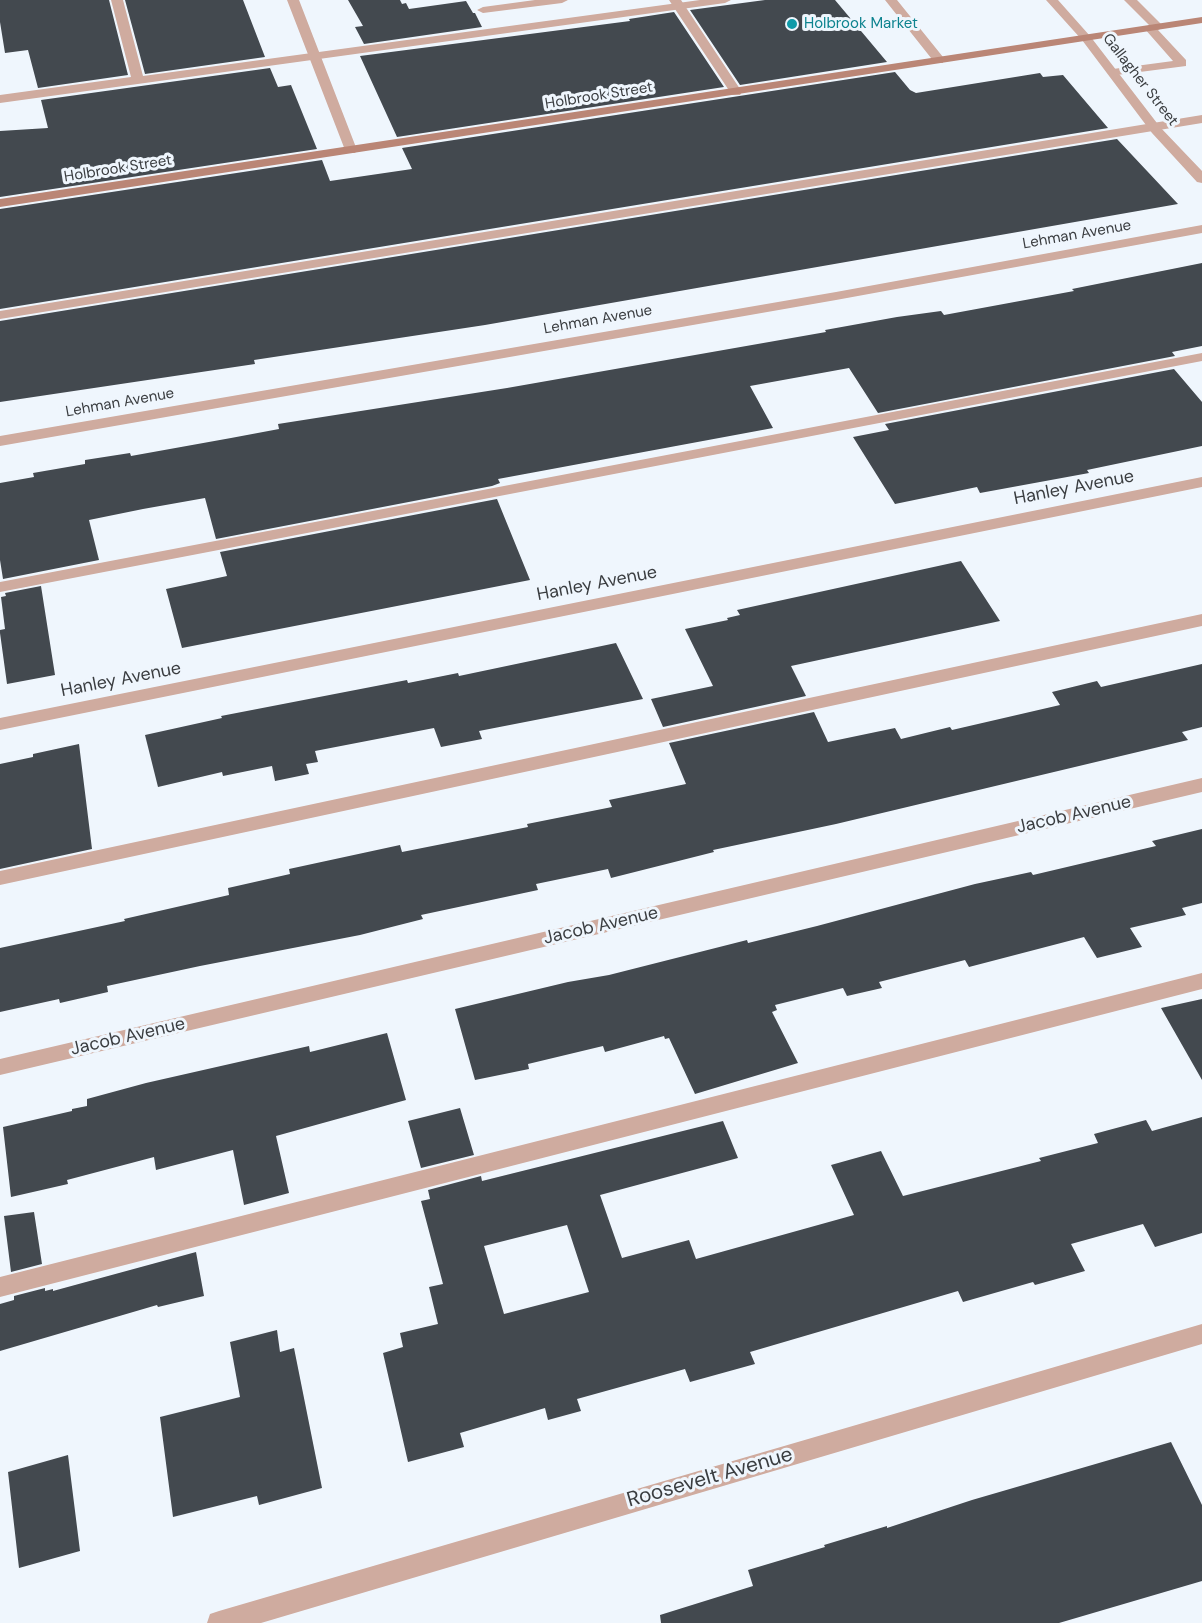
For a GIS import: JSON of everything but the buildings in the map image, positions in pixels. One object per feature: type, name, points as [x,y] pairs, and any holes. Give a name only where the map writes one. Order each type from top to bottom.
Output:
[{"type":"street","points":[[117,0],[138,80]]},
{"type":"street","points":[[293,0],[351,150]]},
{"type":"street","points":[[494,31],[481,5],[562,0]]},
{"type":"street","points":[[0,99],[494,31],[677,3],[725,0]]},
{"type":"street","points":[[891,0],[939,60]]},
{"type":"street","name":"Gallagher Street","points":[[1052,0],[1086,38],[1154,127],[1202,179]]},
{"type":"street","points":[[1113,73],[1182,63],[1130,0]]},
{"type":"street","points":[[677,3],[736,92]]},
{"type":"street","name":"Holbrook Street","points":[[0,203],[1202,20]]},
{"type":"street","points":[[0,315],[1202,119]]},
{"type":"street","name":"Lehman Avenue","points":[[0,441],[824,298],[1202,229]]},
{"type":"street","points":[[0,586],[1202,357]]},
{"type":"street","name":"Hanley Avenue","points":[[0,724],[1202,482]]},
{"type":"street","points":[[0,878],[1202,620]]},
{"type":"street","name":"Jacob Avenue","points":[[0,1067],[1202,785]]},
{"type":"street","points":[[0,1287],[1202,981]]},
{"type":"street","name":"Roosevelt Avenue","points":[[219,1623],[1202,1334]]},
{"type":"place","name":"Holbrook Market","points":[[792,24]]}]
